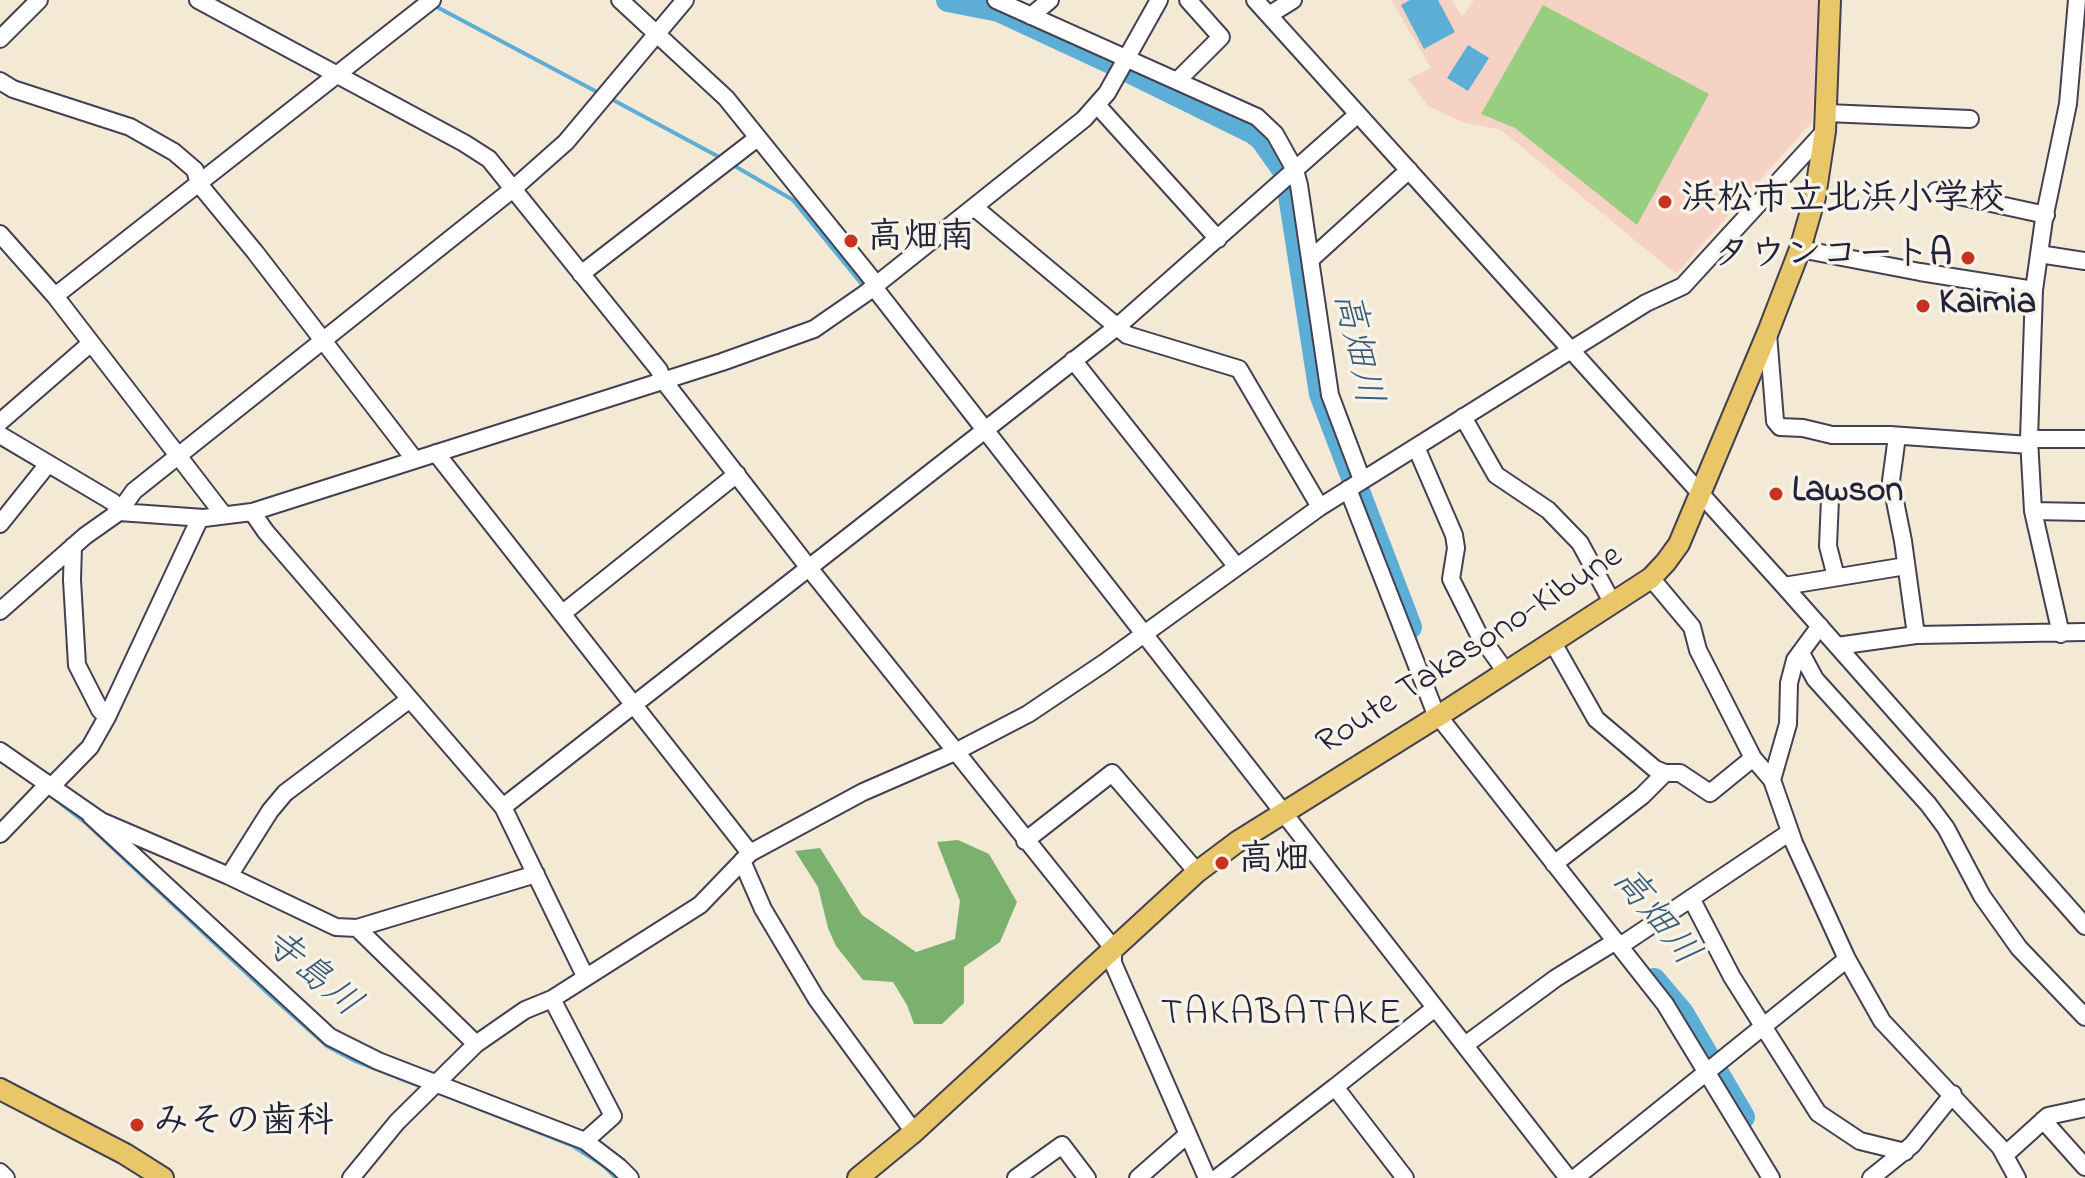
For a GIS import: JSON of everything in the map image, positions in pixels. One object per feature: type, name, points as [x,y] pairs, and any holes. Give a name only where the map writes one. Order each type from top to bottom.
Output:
[{"type":"main road","name":"Route Takasono-Kibune","points":[[858,1178],[914,1132],[1197,872],[1282,814],[1651,578],[1679,544],[1800,249],[1815,197],[1826,122],[1830,0]]},
{"type":"main road","points":[[0,1089],[125,1154],[163,1178]]},
{"type":"street","points":[[0,39],[39,0]]},
{"type":"street","points":[[198,0],[489,159],[659,370],[663,380],[809,568],[1113,948],[1113,963],[1207,1178]]},
{"type":"street","points":[[55,296],[432,0]]},
{"type":"street","points":[[620,0],[726,98],[871,288],[1568,1178]]},
{"type":"street","points":[[0,611],[73,546],[119,512],[134,491],[513,189],[566,142],[685,0]]},
{"type":"street","points":[[996,0],[1257,117],[1275,134],[1295,170],[1330,395],[1355,485],[1438,716],[1558,861],[1712,1067],[1771,1178]]},
{"type":"street","points":[[1031,16],[1050,0]]},
{"type":"street","points":[[119,512],[200,518],[252,512],[805,333],[827,321],[871,288],[1077,125],[1097,105],[1128,59],[1159,0]]},
{"type":"street","points":[[1177,81],[1221,37],[1188,0]]},
{"type":"street","points":[[1255,0],[1820,626],[2085,926]]},
{"type":"street","points":[[1269,15],[1293,0]]},
{"type":"street","points":[[2061,634],[2033,511],[2029,442],[2034,290],[2068,104],[2077,0]]},
{"type":"street","points":[[0,81],[13,89],[130,127],[174,152],[195,170],[199,184],[415,460]]},
{"type":"street","points":[[1097,105],[1218,239]]},
{"type":"street","points":[[503,807],[1118,326],[1358,114]]},
{"type":"street","points":[[351,1178],[393,1126],[476,1044],[525,1010],[552,999],[700,905],[746,857],[863,792],[955,752],[1039,708],[1320,507],[1646,303],[1683,286],[1826,122],[1970,119]]},
{"type":"street","points":[[581,274],[756,139]]},
{"type":"street","points":[[1311,259],[1409,170]]},
{"type":"street","points":[[1936,191],[2046,215]]},
{"type":"street","points":[[974,207],[1127,335],[1239,369],[1320,507]]},
{"type":"street","points":[[0,234],[55,296],[223,514]]},
{"type":"street","points":[[1800,249],[2034,290]]},
{"type":"street","points":[[2039,254],[2085,261]]},
{"type":"street","points":[[1768,332],[1777,425],[1832,435],[2029,442],[2085,439]]},
{"type":"street","points":[[0,422],[91,343]]},
{"type":"street","points":[[1073,360],[1237,567]]},
{"type":"street","points":[[1463,417],[1496,475],[1548,510],[1580,543],[1612,602]]},
{"type":"street","points":[[0,435],[113,502],[119,512]]},
{"type":"street","points":[[1897,436],[1891,481],[1916,635]]},
{"type":"street","points":[[1416,447],[1454,535],[1456,548],[1451,579],[1478,633],[1506,672]]},
{"type":"street","points":[[436,453],[634,704],[746,857],[763,909],[816,998],[914,1132]]},
{"type":"street","points":[[0,524],[48,464]]},
{"type":"street","points":[[563,613],[737,474]]},
{"type":"street","points":[[1830,499],[1828,546],[1836,577]]},
{"type":"street","points":[[2033,511],[2085,512]]},
{"type":"street","points":[[252,512],[503,807],[585,976]]},
{"type":"street","points":[[0,834],[90,747],[200,518]]},
{"type":"street","points":[[73,546],[77,665],[100,710],[107,717]]},
{"type":"street","points":[[1784,586],[1906,566]]},
{"type":"street","points":[[1651,578],[1692,627],[1698,650],[1753,758],[1772,780],[1790,832],[1847,959],[1882,1021],[2006,1154],[2017,1178]]},
{"type":"street","points":[[1772,780],[1788,724],[1789,683],[1795,660],[1820,626]]},
{"type":"street","points":[[1837,646],[1916,635],[2085,632]]},
{"type":"street","points":[[1552,641],[1596,719],[1655,769],[1680,773],[1710,793],[1753,758]]},
{"type":"street","points":[[1801,653],[1815,679],[1946,828],[1982,896],[2019,948],[2085,1017]]},
{"type":"street","points":[[229,876],[285,793],[410,699]]},
{"type":"street","points":[[0,751],[46,788],[91,816],[336,927],[357,928],[536,874]]},
{"type":"street","points":[[1025,841],[1112,773],[1197,872]]},
{"type":"street","points":[[1558,861],[1642,796],[1665,773]]},
{"type":"street","points":[[91,816],[330,1037],[432,1088],[585,1141],[630,1178]]},
{"type":"street","points":[[1465,1045],[1556,978],[1692,900],[1790,832]]},
{"type":"street","points":[[1692,900],[1732,977],[1824,1119],[1860,1141],[1905,1152]]},
{"type":"street","points":[[357,928],[476,1044]]},
{"type":"street","points":[[1575,1178],[1847,959]]},
{"type":"street","points":[[552,999],[613,1116],[585,1141]]},
{"type":"street","points":[[1217,1178],[1435,1008]]},
{"type":"street","points":[[1335,1087],[1405,1178]]},
{"type":"street","points":[[1871,1178],[1905,1152],[1953,1094]]},
{"type":"street","points":[[2006,1154],[2048,1116],[2085,1108]]},
{"type":"street","points":[[2043,1120],[2085,1167]]},
{"type":"street","points":[[1138,1178],[1187,1135]]},
{"type":"street","points":[[1016,1178],[1062,1145],[1087,1178]]},
{"type":"street","points":[[0,1172],[6,1178]]},
{"type":"shaded area","name":"浜松市立北浜小学校","points":[[1391,0],[1452,0],[1462,17],[1474,0],[1819,0],[1812,122],[1676,274],[1501,130],[1462,122],[1428,106],[1408,79],[1431,68]]},
{"type":"green space","points":[[1543,5],[1709,94],[1637,225],[1515,128],[1481,114]]},
{"type":"green space","points":[[958,840],[989,854],[1017,902],[1000,942],[964,967],[964,1003],[942,1024],[914,1024],[893,982],[863,980],[836,946],[818,887],[795,851],[820,848],[862,915],[916,952],[955,939],[960,901],[937,842]]},
{"type":"water","points":[[1410,0],[1438,0],[1455,32],[1424,49],[1401,5]]},
{"type":"water","points":[[1468,45],[1489,58],[1468,91],[1447,78]]},
{"type":"waterway","name":"高畑川","points":[[948,0],[999,10],[1111,62]]},
{"type":"waterway","points":[[435,6],[599,93]]},
{"type":"waterway","name":"高畑川","points":[[1131,72],[1253,132],[1262,139],[1284,170]]},
{"type":"waterway","points":[[615,101],[721,158]]},
{"type":"waterway","points":[[733,165],[793,200],[865,288]]},
{"type":"waterway","name":"高畑川","points":[[1289,189],[1321,394],[1410,627]]},
{"type":"waterway","points":[[951,399],[974,429]]},
{"type":"waterway","name":"寺島川","points":[[47,793],[87,824],[327,1046],[355,1061],[424,1088]]},
{"type":"waterway","name":"高畑川","points":[[1654,980],[1682,1013],[1743,1117]]},
{"type":"waterway","name":"寺島川","points":[[436,1092],[573,1146],[604,1166],[616,1178]]},
{"type":"place","name":"浜松市立北浜小学校","points":[[1665,202]]},
{"type":"place","name":"高畑南","points":[[851,241]]},
{"type":"place","name":"タウンコートA","points":[[1968,258]]},
{"type":"place","name":"Kaimia","points":[[1923,306]]},
{"type":"place","name":"Lawson","points":[[1776,494]]},
{"type":"place","name":"高畑","points":[[1222,863]]},
{"type":"place","name":"みその歯科","points":[[137,1125]]},
{"type":"district","name":"TAKABATAKE","points":[[1282,1017]]}]
